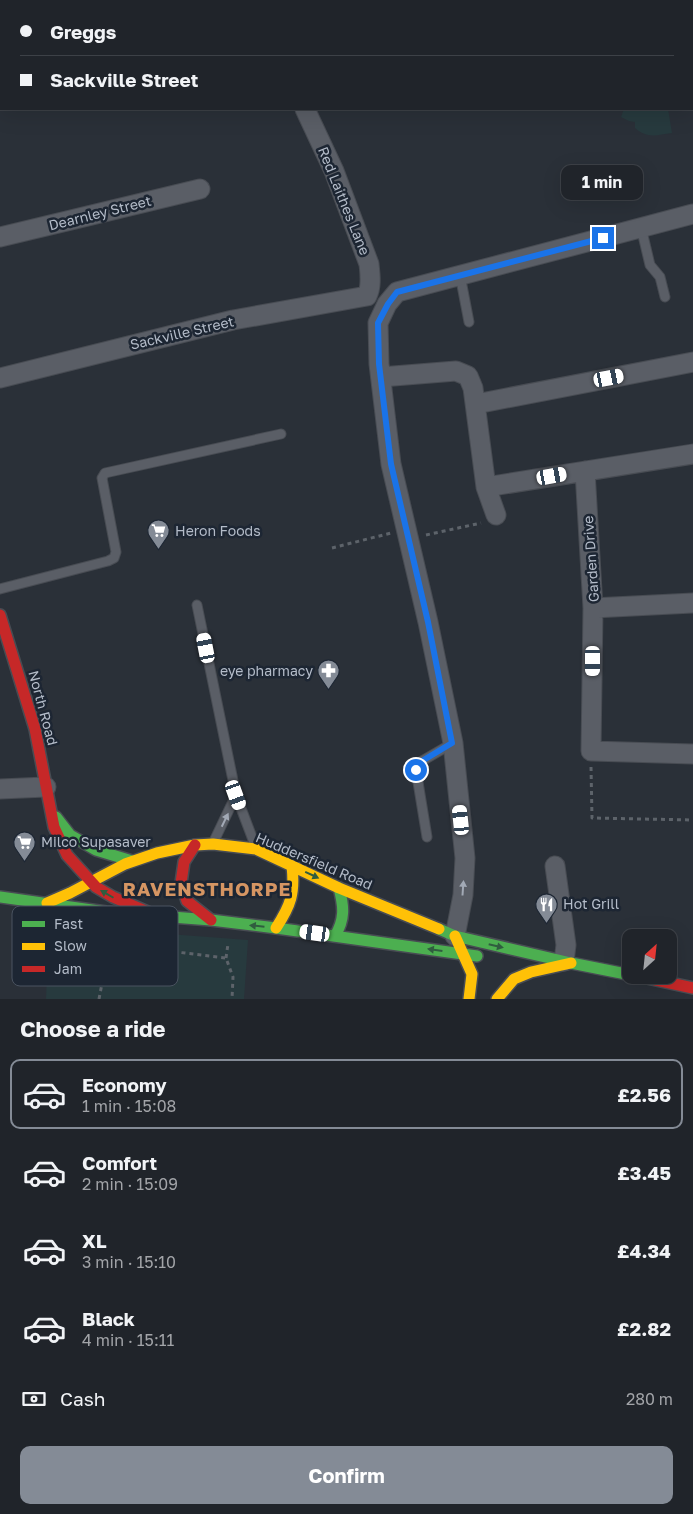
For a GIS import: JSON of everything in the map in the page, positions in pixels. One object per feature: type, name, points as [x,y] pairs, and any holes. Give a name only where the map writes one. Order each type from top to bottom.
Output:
[{"type":"main road","name":"North Road","points":[[0,616],[35,730],[54,827],[67,854],[91,882],[113,898],[133,906]]},
{"type":"main road","name":"North Road","points":[[51,811],[70,835],[96,850],[132,862]]},
{"type":"main road","name":"Huddersfield Road","points":[[48,903],[132,862],[157,853],[195,845],[213,844],[256,850],[339,888],[454,936],[622,973]]},
{"type":"main road","points":[[195,845],[184,862],[181,883],[187,901],[211,920]]},
{"type":"main road","points":[[276,928],[290,908],[295,890],[292,866]]},
{"type":"main road","points":[[335,936],[342,923],[345,908],[339,888]]},
{"type":"main road","points":[[0,897],[64,906]]},
{"type":"main road","points":[[178,918],[276,928],[487,957]]},
{"type":"main road","points":[[454,936],[472,974],[469,999]]},
{"type":"main road","name":"Huddersfield Road","points":[[503,959],[567,962]]},
{"type":"main road","points":[[497,999],[514,980],[531,972],[567,962]]},
{"type":"main road","name":"Huddersfield Road","points":[[674,984],[693,988]]},
{"type":"street","name":"Red Laithes Lane","points":[[305,110],[334,171],[369,264],[370,278],[367,296]]},
{"type":"street","name":"Dearnley Street","points":[[0,237],[200,189]]},
{"type":"street","points":[[454,936],[463,895],[465,858],[452,743],[428,622],[391,464],[380,377],[378,323],[397,292],[693,214]]},
{"type":"street","name":"Sackville Street","points":[[0,378],[233,320],[367,296]]},
{"type":"street","points":[[476,404],[693,362]]},
{"type":"street","points":[[380,377],[456,371],[468,376],[473,388],[476,404],[486,487],[496,514]]},
{"type":"street","points":[[486,487],[693,454]]},
{"type":"street","name":"Garden Drive","points":[[585,471],[593,608],[693,603]]},
{"type":"street","points":[[593,608],[591,751],[693,754]]},
{"type":"street","points":[[0,788],[46,787]]},
{"type":"street","points":[[555,866],[567,962]]},
{"type":"lane","points":[[641,228],[650,265],[660,277],[665,297]]},
{"type":"lane","points":[[460,275],[469,322]]},
{"type":"lane","points":[[0,589],[114,558],[116,552],[102,478],[105,473],[281,434]]},
{"type":"lane","points":[[197,605],[236,795],[256,850]]},
{"type":"lane","points":[[427,837],[416,770],[422,761],[452,743]]},
{"type":"lane","points":[[213,844],[236,795]]},
{"type":"path","points":[[332,548],[393,533],[408,538],[486,522],[496,514]]},
{"type":"path","points":[[591,751],[592,818],[693,820]]},
{"type":"path","points":[[178,952],[226,958],[233,977],[232,999]]},
{"type":"path","points":[[99,999],[102,986]]},
{"type":"green space","points":[[624,110],[668,110],[672,133],[644,134],[635,128],[635,122],[621,117]]},
{"type":"green space","points":[[178,935],[248,940],[244,999],[46,999],[47,986],[178,986]]},
{"type":"traffic: fast","points":[[56,817],[70,835],[96,850],[132,861]]},
{"type":"traffic: fast","points":[[335,936],[341,924],[343,913],[339,888]]},
{"type":"traffic: fast","points":[[0,897],[64,906]]},
{"type":"traffic: fast","points":[[178,917],[276,928],[477,956]]},
{"type":"traffic: fast","points":[[439,929],[455,936],[622,973]]},
{"type":"traffic: slow","points":[[47,903],[125,864],[157,853],[195,845],[213,844],[256,849],[339,888],[439,929]]},
{"type":"traffic: slow","points":[[276,928],[291,899],[293,884],[292,866]]},
{"type":"traffic: slow","points":[[455,936],[472,974],[469,999]]},
{"type":"traffic: slow","points":[[497,999],[514,979],[531,972],[571,963]]},
{"type":"traffic: jam","points":[[0,615],[35,729],[54,827],[67,855],[96,887],[134,906]]},
{"type":"traffic: jam","points":[[195,845],[184,862],[181,883],[187,901],[211,920]]},
{"type":"traffic: jam","points":[[675,984],[693,988]]},
{"type":"place","name":"Heron Foods","points":[[159,550]]},
{"type":"place","name":"eye pharmacy","points":[[329,690]]},
{"type":"place","name":"Milco Supasaver","points":[[25,861]]},
{"type":"place","name":"Hot Grill","points":[[547,923]]},
{"type":"district","name":"RAVENSTHORPE","points":[[207,889]]},
{"type":"route","points":[[416,770],[422,761],[452,743],[428,622],[391,464],[379,364],[378,323],[397,292],[603,238]]}]
